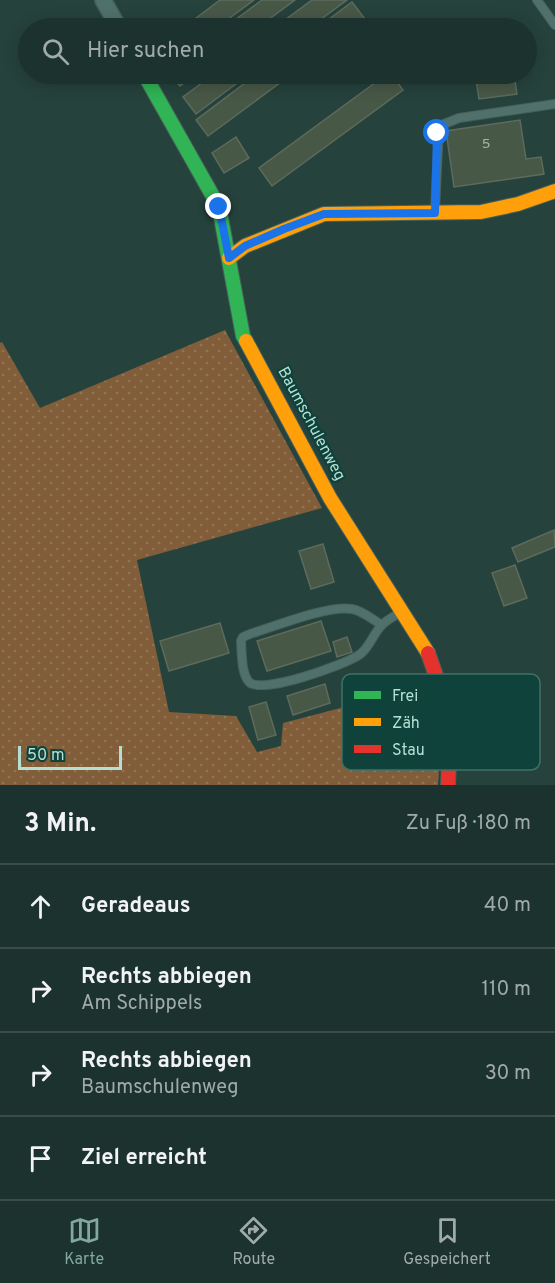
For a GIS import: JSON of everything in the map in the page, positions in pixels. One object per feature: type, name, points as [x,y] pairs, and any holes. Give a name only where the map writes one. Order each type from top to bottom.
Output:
[{"type":"street","points":[[103,0],[113,18]]},
{"type":"street","name":"Baumschulenweg","points":[[150,84],[219,207],[243,336],[330,498],[431,658],[436,674]]},
{"type":"street","points":[[229,258],[245,246],[264,237],[324,214],[481,212],[518,204],[555,191]]},
{"type":"street","name":"Baumschulenweg","points":[[448,785],[449,770]]},
{"type":"lane","points":[[537,0],[555,25]]},
{"type":"lane","points":[[435,213],[439,126],[459,118],[555,104]]},
{"type":"lane","points":[[382,625],[358,611],[344,609],[325,612],[250,634],[243,637],[241,641],[245,674],[248,681],[256,686],[277,684],[331,668],[363,652],[382,625],[402,612]]},
{"type":"shaded area","points":[[225,330],[322,508],[137,560],[169,712],[236,716],[257,752],[281,746],[283,723],[342,708],[342,770],[439,770],[438,785],[0,785],[0,343],[2,342],[40,408]]},
{"type":"building","points":[[220,0],[254,0],[230,18],[196,18]]},
{"type":"building","points":[[262,0],[295,0],[271,18],[238,18]]},
{"type":"building","points":[[312,0],[347,0],[323,18],[288,18]]},
{"type":"building","points":[[352,2],[364,18],[330,18]]},
{"type":"building","points":[[201,84],[236,84],[196,114],[183,97]]},
{"type":"building","points":[[244,84],[278,84],[208,136],[196,120]]},
{"type":"building","points":[[373,84],[398,84],[403,90],[272,186],[259,168]]},
{"type":"building","points":[[477,84],[516,84],[517,94],[479,99]]},
{"type":"building","points":[[520,120],[526,159],[541,157],[544,174],[454,187],[446,131]]},
{"type":"building","points":[[236,137],[249,158],[224,173],[212,153]]},
{"type":"building","points":[[554,530],[555,547],[518,562],[512,548]]},
{"type":"building","points":[[323,544],[334,582],[311,589],[299,551]]},
{"type":"building","points":[[515,565],[527,598],[504,606],[492,573]]},
{"type":"building","points":[[321,621],[331,651],[267,671],[257,641]]},
{"type":"building","points":[[220,623],[229,653],[169,671],[160,641]]},
{"type":"building","points":[[347,637],[352,652],[337,657],[333,642]]},
{"type":"building","points":[[325,684],[330,703],[293,715],[287,696]]},
{"type":"building","points":[[266,702],[276,735],[258,740],[249,707]]},
{"type":"traffic: fast","points":[[150,84],[219,207],[243,336],[246,341]]},
{"type":"traffic: slow","points":[[229,258],[245,246],[324,214],[481,212],[518,204],[555,191]]},
{"type":"traffic: slow","points":[[246,341],[330,498],[428,653]]},
{"type":"traffic: jam","points":[[428,653],[435,674]]},
{"type":"traffic: jam","points":[[448,785],[449,770]]},
{"type":"route","points":[[219,207],[229,258],[245,246],[324,214],[435,213],[437,133]]}]
